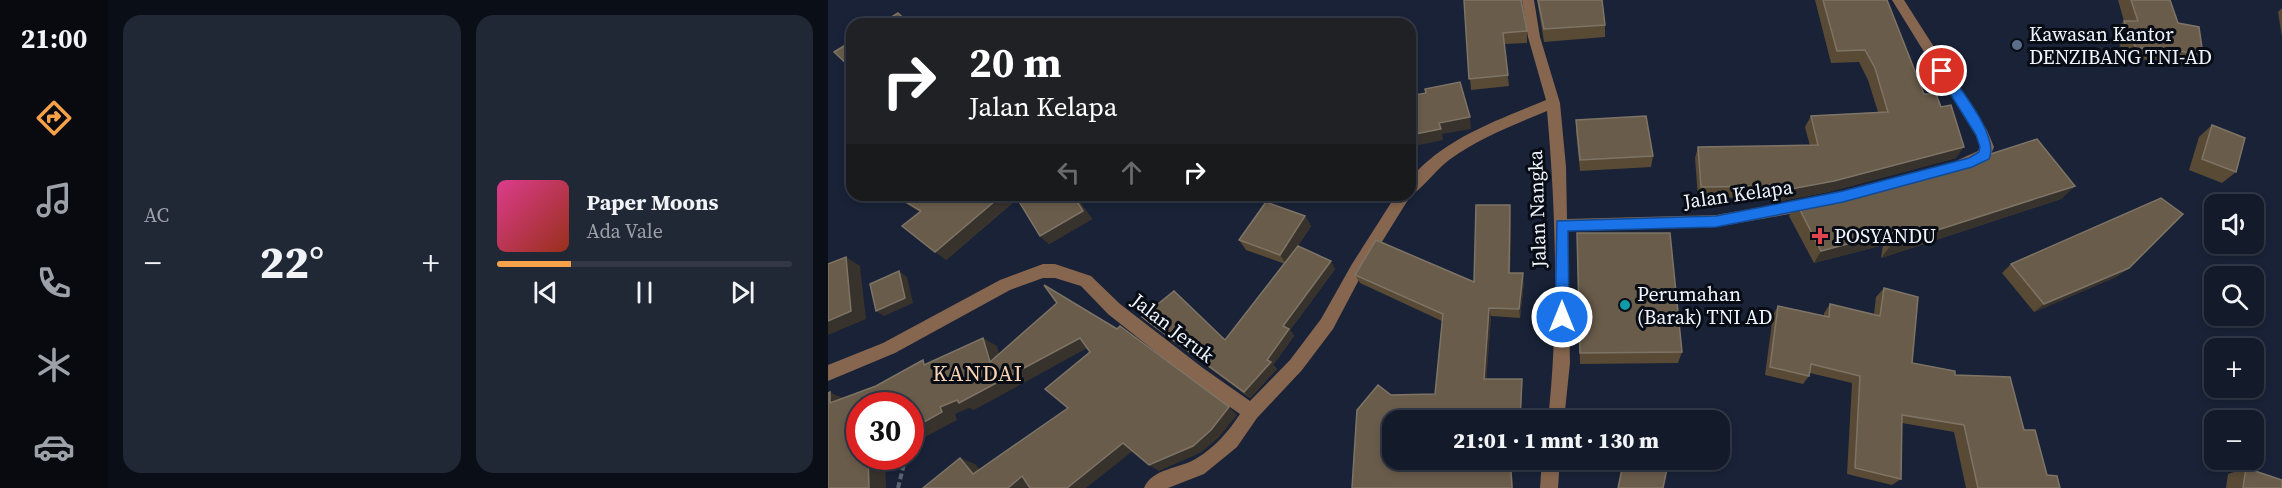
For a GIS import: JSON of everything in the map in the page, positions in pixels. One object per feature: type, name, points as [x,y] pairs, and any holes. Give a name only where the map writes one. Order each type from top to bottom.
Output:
[{"type":"street","name":"Jalan Nangka","points":[[1528,0],[1534,37],[1553,103],[1562,225],[1562,363],[1557,410]]},
{"type":"street","points":[[1898,0],[1982,134],[1987,147],[1984,155],[1972,162],[1944,169]]},
{"type":"street","points":[[1416,182],[1432,165],[1470,142],[1498,126],[1553,103]]},
{"type":"street","name":"Jalan Kelapa","points":[[1562,225],[1716,221],[1829,200]]},
{"type":"street","points":[[1153,488],[1167,477],[1203,464],[1244,425],[1251,412],[1296,365],[1327,324],[1400,201]]},
{"type":"street","name":"Jalan Jeruk","points":[[828,373],[890,348],[1005,285],[1043,271],[1055,271],[1086,281],[1114,309],[1197,374],[1251,412]]},
{"type":"street","points":[[1549,488],[1550,470]]},
{"type":"path","points":[[898,488],[902,470]]},
{"type":"building","points":[[1464,0],[1521,0],[1527,31],[1503,33],[1508,75],[1469,79]]},
{"type":"building","points":[[1538,0],[1602,0],[1605,25],[1544,29]]},
{"type":"building","points":[[1823,0],[1887,0],[1924,94],[1936,94],[1941,107],[1951,105],[1964,147],[1834,181],[1786,190],[1784,186],[1701,187],[1698,147],[1818,145],[1811,116],[1888,112],[1875,68],[1865,50],[1837,51]]},
{"type":"building","points":[[2131,0],[2170,0],[2178,23],[2199,27],[2203,55],[2168,49],[2136,48],[2124,21],[2138,21]]},
{"type":"building","points":[[898,13],[903,18],[890,18]]},
{"type":"building","points":[[846,45],[846,63],[834,52]]},
{"type":"building","points":[[1460,82],[1470,117],[1439,123],[1441,129],[1416,134],[1416,95],[1426,93],[1425,89]]},
{"type":"building","points":[[1646,116],[1653,156],[1580,160],[1576,120]]},
{"type":"building","points":[[2212,125],[2245,138],[2236,172],[2202,159]]},
{"type":"building","points":[[2037,139],[2075,186],[1891,245],[1892,232],[1821,251],[1796,202],[1837,195],[1972,160]]},
{"type":"building","points":[[2161,198],[2183,214],[2129,268],[2044,304],[2011,264]]},
{"type":"building","points":[[905,201],[995,201],[935,252],[902,226],[921,211]]},
{"type":"building","points":[[1019,201],[1077,201],[1083,211],[1040,236]]},
{"type":"building","points":[[1266,202],[1305,216],[1280,255],[1239,240]]},
{"type":"building","points":[[1476,205],[1510,205],[1509,273],[1523,273],[1519,309],[1489,308],[1484,379],[1522,379],[1520,410],[1382,410],[1382,470],[1511,470],[1512,488],[1352,488],[1357,410],[1378,385],[1391,395],[1435,394],[1443,314],[1355,275],[1376,240],[1474,282]]},
{"type":"building","name":"Perumahan (Barak) TNI AD","points":[[1577,233],[1670,233],[1682,352],[1580,353]]},
{"type":"building","points":[[1298,246],[1331,261],[1283,326],[1289,329],[1267,360],[1271,362],[1244,392],[1142,317],[1174,291],[1225,340]]},
{"type":"building","points":[[846,257],[851,311],[828,321],[828,264]]},
{"type":"building","points":[[899,271],[905,298],[876,311],[870,284]]},
{"type":"building","points":[[1044,285],[1117,329],[1120,326],[1229,407],[1211,430],[1193,446],[1149,465],[1123,443],[1067,488],[1030,488],[1022,476],[1008,488],[923,488],[960,458],[973,474],[1068,408],[1045,389],[1090,352],[1080,338],[959,403],[957,400],[940,407],[942,412],[924,422],[924,392],[860,392],[876,386],[923,360],[924,365],[983,338],[990,362],[1057,303]]},
{"type":"building","points":[[1884,288],[1918,297],[1912,363],[1955,371],[1955,375],[2010,377],[2024,430],[2035,430],[2047,475],[2057,476],[2060,488],[1978,488],[1964,425],[1902,415],[1901,479],[1855,468],[1860,376],[1811,364],[1809,376],[1770,367],[1778,306],[1829,317],[1830,304],[1880,316]]},
{"type":"building","points":[[830,392],[830,403],[846,397],[846,470],[868,470],[869,488],[828,488],[828,393]]},
{"type":"building","points":[[1622,470],[1667,470],[1663,488],[1618,488]]},
{"type":"building","points":[[2246,470],[2282,480],[2282,488],[2243,488]]},
{"type":"place","name":"Kawasan Kantor DENZIBANG TNI-AD","points":[[2017,45]]},
{"type":"place","name":"POSYANDU","points":[[1820,236]]},
{"type":"place","name":"Perumahan (Barak) TNI AD","points":[[1625,305]]},
{"type":"district","name":"KANDAI","points":[[978,373]]},
{"type":"route","points":[[1562,317],[1562,225],[1645,225],[1716,221],[1843,197],[1972,162],[1984,155],[1987,147],[1982,134],[1942,71]]}]
